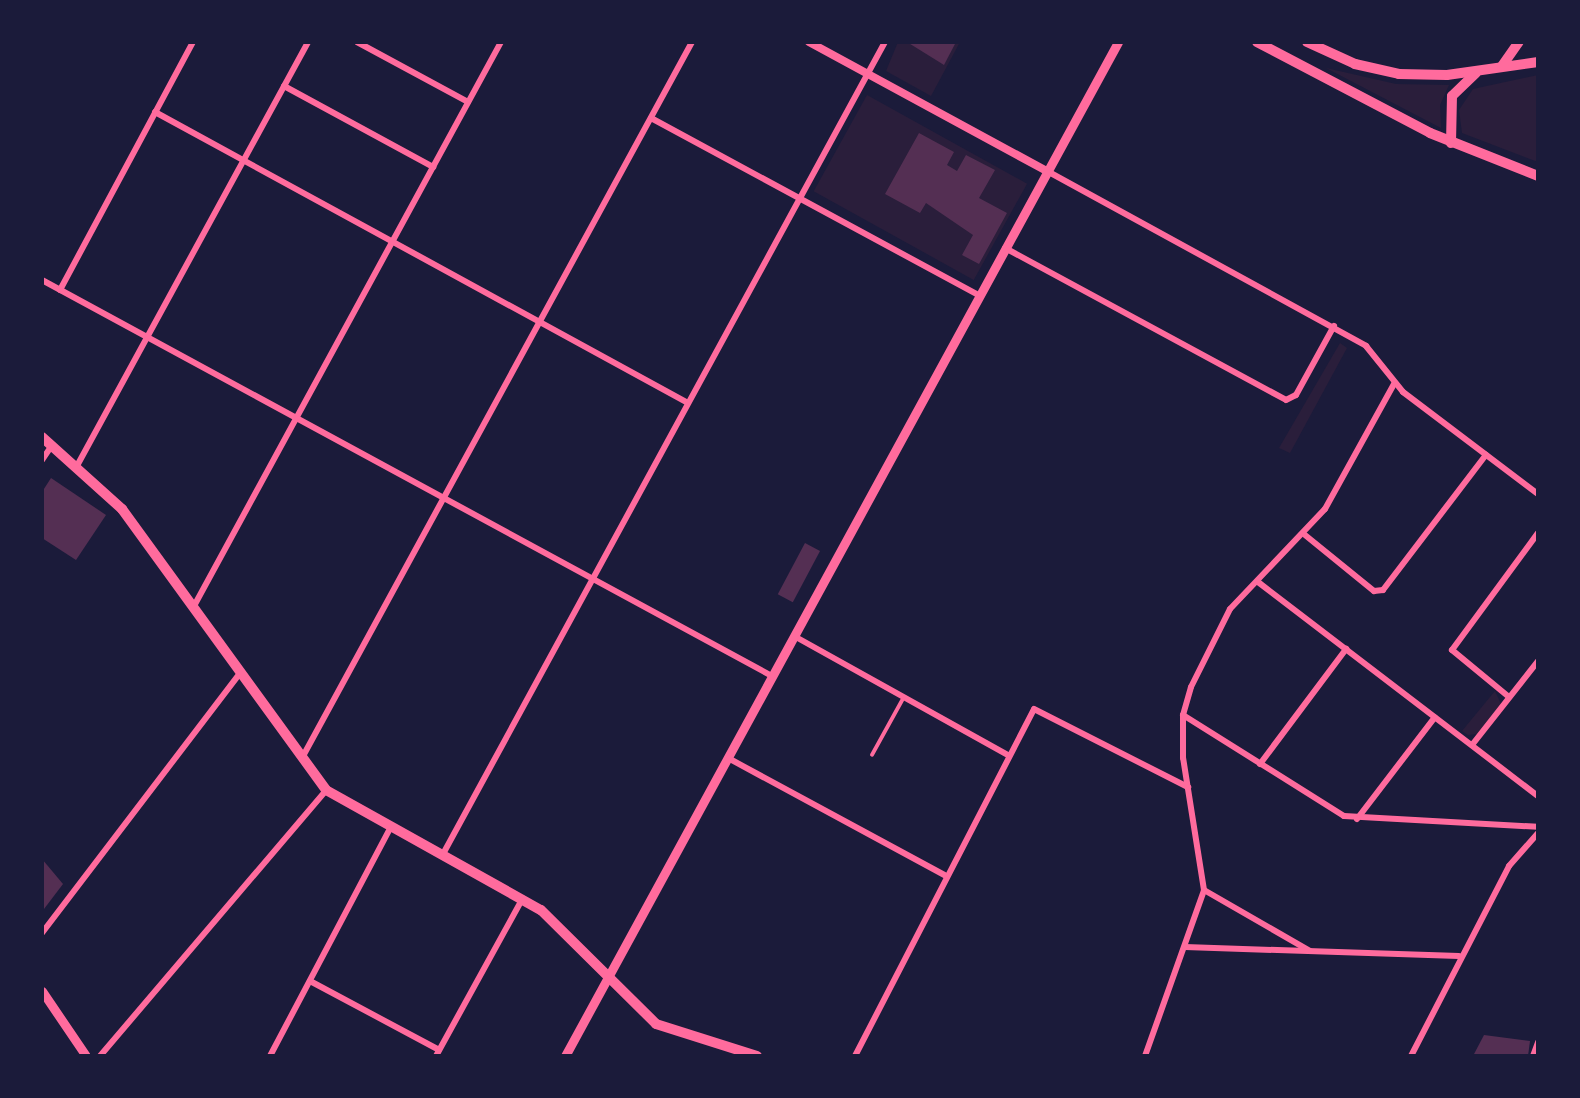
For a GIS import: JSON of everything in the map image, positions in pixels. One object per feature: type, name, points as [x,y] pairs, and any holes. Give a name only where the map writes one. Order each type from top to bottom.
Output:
[{"type":"highway","points":[[1257,42],[1451,143],[1538,176]]},
{"type":"highway","points":[[1307,42],[1355,64],[1399,74],[1479,71],[1538,62]]},
{"type":"highway","points":[[1502,66],[1519,42]]},
{"type":"highway","points":[[1451,143],[1452,96],[1479,71]]},
{"type":"main road","points":[[565,1056],[1118,42]]},
{"type":"main road","points":[[42,437],[78,464],[122,509],[326,790],[390,828],[523,898],[608,976],[627,1001],[664,1028],[757,1056]]},
{"type":"main road","points":[[42,991],[86,1056]]},
{"type":"street","points":[[60,290],[193,42]]},
{"type":"street","points":[[78,464],[308,42]]},
{"type":"street","points":[[357,42],[468,102]]},
{"type":"street","points":[[194,606],[500,42]]},
{"type":"street","points":[[302,758],[692,42]]},
{"type":"street","points":[[809,42],[1334,326],[1377,356],[1394,384],[1538,494]]},
{"type":"street","points":[[443,854],[885,42]]},
{"type":"street","points":[[284,86],[433,167]]},
{"type":"street","points":[[155,112],[393,239],[688,403]]},
{"type":"street","points":[[651,118],[979,295]]},
{"type":"street","points":[[1005,248],[1286,400],[1296,395],[1334,326]]},
{"type":"street","points":[[42,280],[772,676]]},
{"type":"street","points":[[1145,1056],[1204,890],[1188,787],[1182,715],[1219,624],[1305,535],[1394,384]]},
{"type":"street","points":[[42,460],[52,445]]},
{"type":"street","points":[[1305,535],[1374,591],[1383,590],[1486,455]]},
{"type":"street","points":[[1509,697],[1452,650],[1538,533]]},
{"type":"street","points":[[1258,582],[1538,796]]},
{"type":"street","points":[[794,636],[1008,755]]},
{"type":"street","points":[[1260,764],[1346,649]]},
{"type":"street","points":[[1472,746],[1538,661]]},
{"type":"street","points":[[42,933],[241,672]]},
{"type":"street","points":[[855,1056],[944,875],[1030,713],[1042,709],[1188,787]]},
{"type":"street","points":[[1182,715],[1328,809],[1357,819],[1538,827]]},
{"type":"street","points":[[1357,819],[1435,717]]},
{"type":"street","points":[[727,758],[944,875]]},
{"type":"street","points":[[100,1056],[326,790]]},
{"type":"street","points":[[270,1056],[390,828]]},
{"type":"street","points":[[1411,1056],[1459,956],[1509,866],[1538,833]]},
{"type":"street","points":[[1204,890],[1312,952]]},
{"type":"street","points":[[310,981],[437,1053],[523,898]]},
{"type":"street","points":[[1185,947],[1459,956]]},
{"type":"street","points":[[1533,1056],[1538,1042]]},
{"type":"lane","points":[[872,755],[904,697]]},
{"type":"shaded area","points":[[898,42],[960,42],[931,96],[886,71]]},
{"type":"shaded area","points":[[1326,68],[1396,84],[1449,85],[1440,105],[1441,128]]},
{"type":"shaded area","points":[[1538,75],[1538,162],[1462,133],[1459,110],[1473,89]]},
{"type":"shaded area","points":[[867,95],[1027,184],[974,280],[814,191]]},
{"type":"shaded area","points":[[1340,343],[1347,348],[1290,453],[1279,448]]},
{"type":"shaded area","points":[[1495,691],[1501,704],[1477,734],[1468,735],[1462,731]]},
{"type":"building","points":[[907,42],[956,42],[944,65]]},
{"type":"building","points":[[919,133],[954,152],[947,165],[957,171],[966,155],[995,170],[979,198],[1007,213],[979,264],[962,255],[973,235],[926,203],[920,213],[885,194]]},
{"type":"building","points":[[51,478],[106,515],[76,560],[42,538],[42,492]]},
{"type":"building","points":[[805,543],[820,551],[793,602],[778,594]]},
{"type":"building","points":[[42,859],[63,884],[44,909],[42,909]]},
{"type":"building","points":[[1484,1035],[1530,1041],[1528,1056],[1473,1056]]}]
